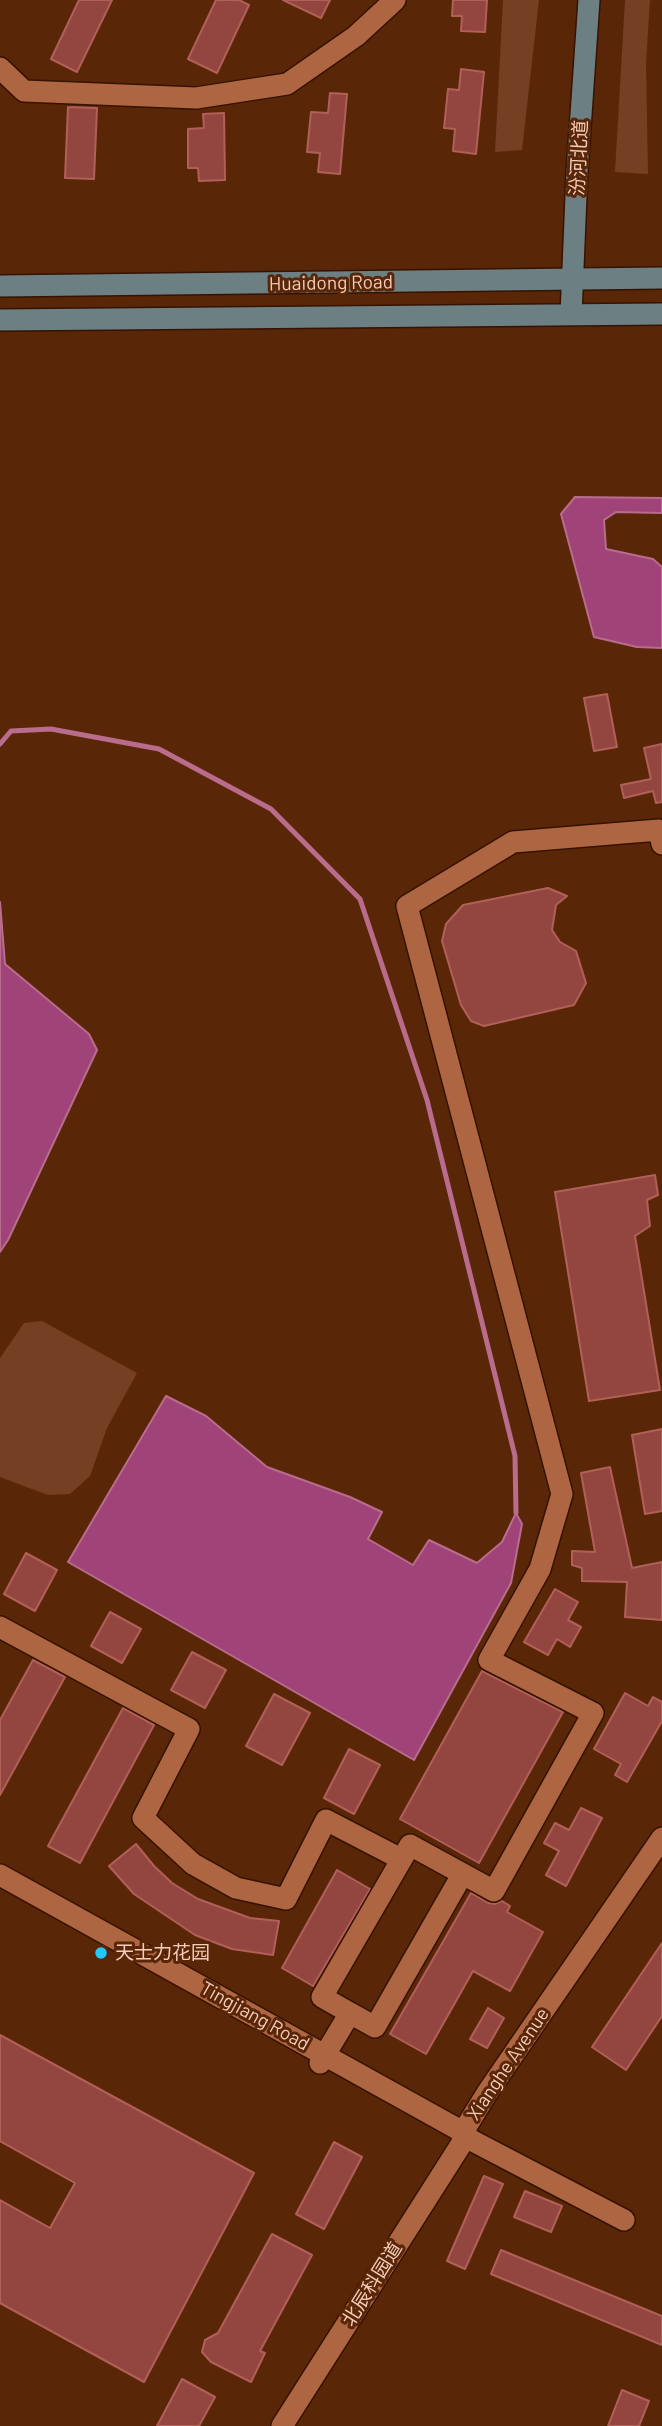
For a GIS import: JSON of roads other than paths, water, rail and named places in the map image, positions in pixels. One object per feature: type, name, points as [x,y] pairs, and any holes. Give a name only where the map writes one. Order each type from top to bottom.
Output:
[{"type":"main road","name":"汾河北道","points":[[571,315],[589,0]]},
{"type":"main road","name":"Huaidong Road","points":[[0,286],[662,278]]},
{"type":"main road","name":"Huaidong Road","points":[[0,320],[662,314]]},
{"type":"street","points":[[0,68],[24,91],[197,98],[287,84],[356,36],[396,0]]},
{"type":"street","points":[[462,1875],[375,2027],[322,1997],[410,1845],[494,1891],[593,1713],[489,1660],[540,1569],[562,1494],[407,906],[513,842],[659,830],[662,844]]},
{"type":"street","points":[[0,1627],[189,1729],[142,1818],[193,1864],[236,1888],[286,1899],[326,1820],[401,1859]]},
{"type":"street","name":"Xianghe Avenue","points":[[465,2138],[487,2093],[662,1838]]},
{"type":"street","name":"Xianghe Avenue","points":[[465,2138],[662,1860]]},
{"type":"street","name":"Tingjiang Road","points":[[0,1875],[465,2138],[624,2220]]},
{"type":"street","name":"Tingjiang Road","points":[[0,1886],[323,2059]]},
{"type":"street","points":[[323,2059],[350,2013]]},
{"type":"street","name":"北辰科园道","points":[[282,2426],[465,2138]]},
{"type":"waterway","points":[[0,744],[11,731],[51,729],[159,749],[271,809],[360,899],[427,1100],[515,1456],[516,1513]]},
{"type":"place","name":"天士力花园","points":[[101,1953]]}]
